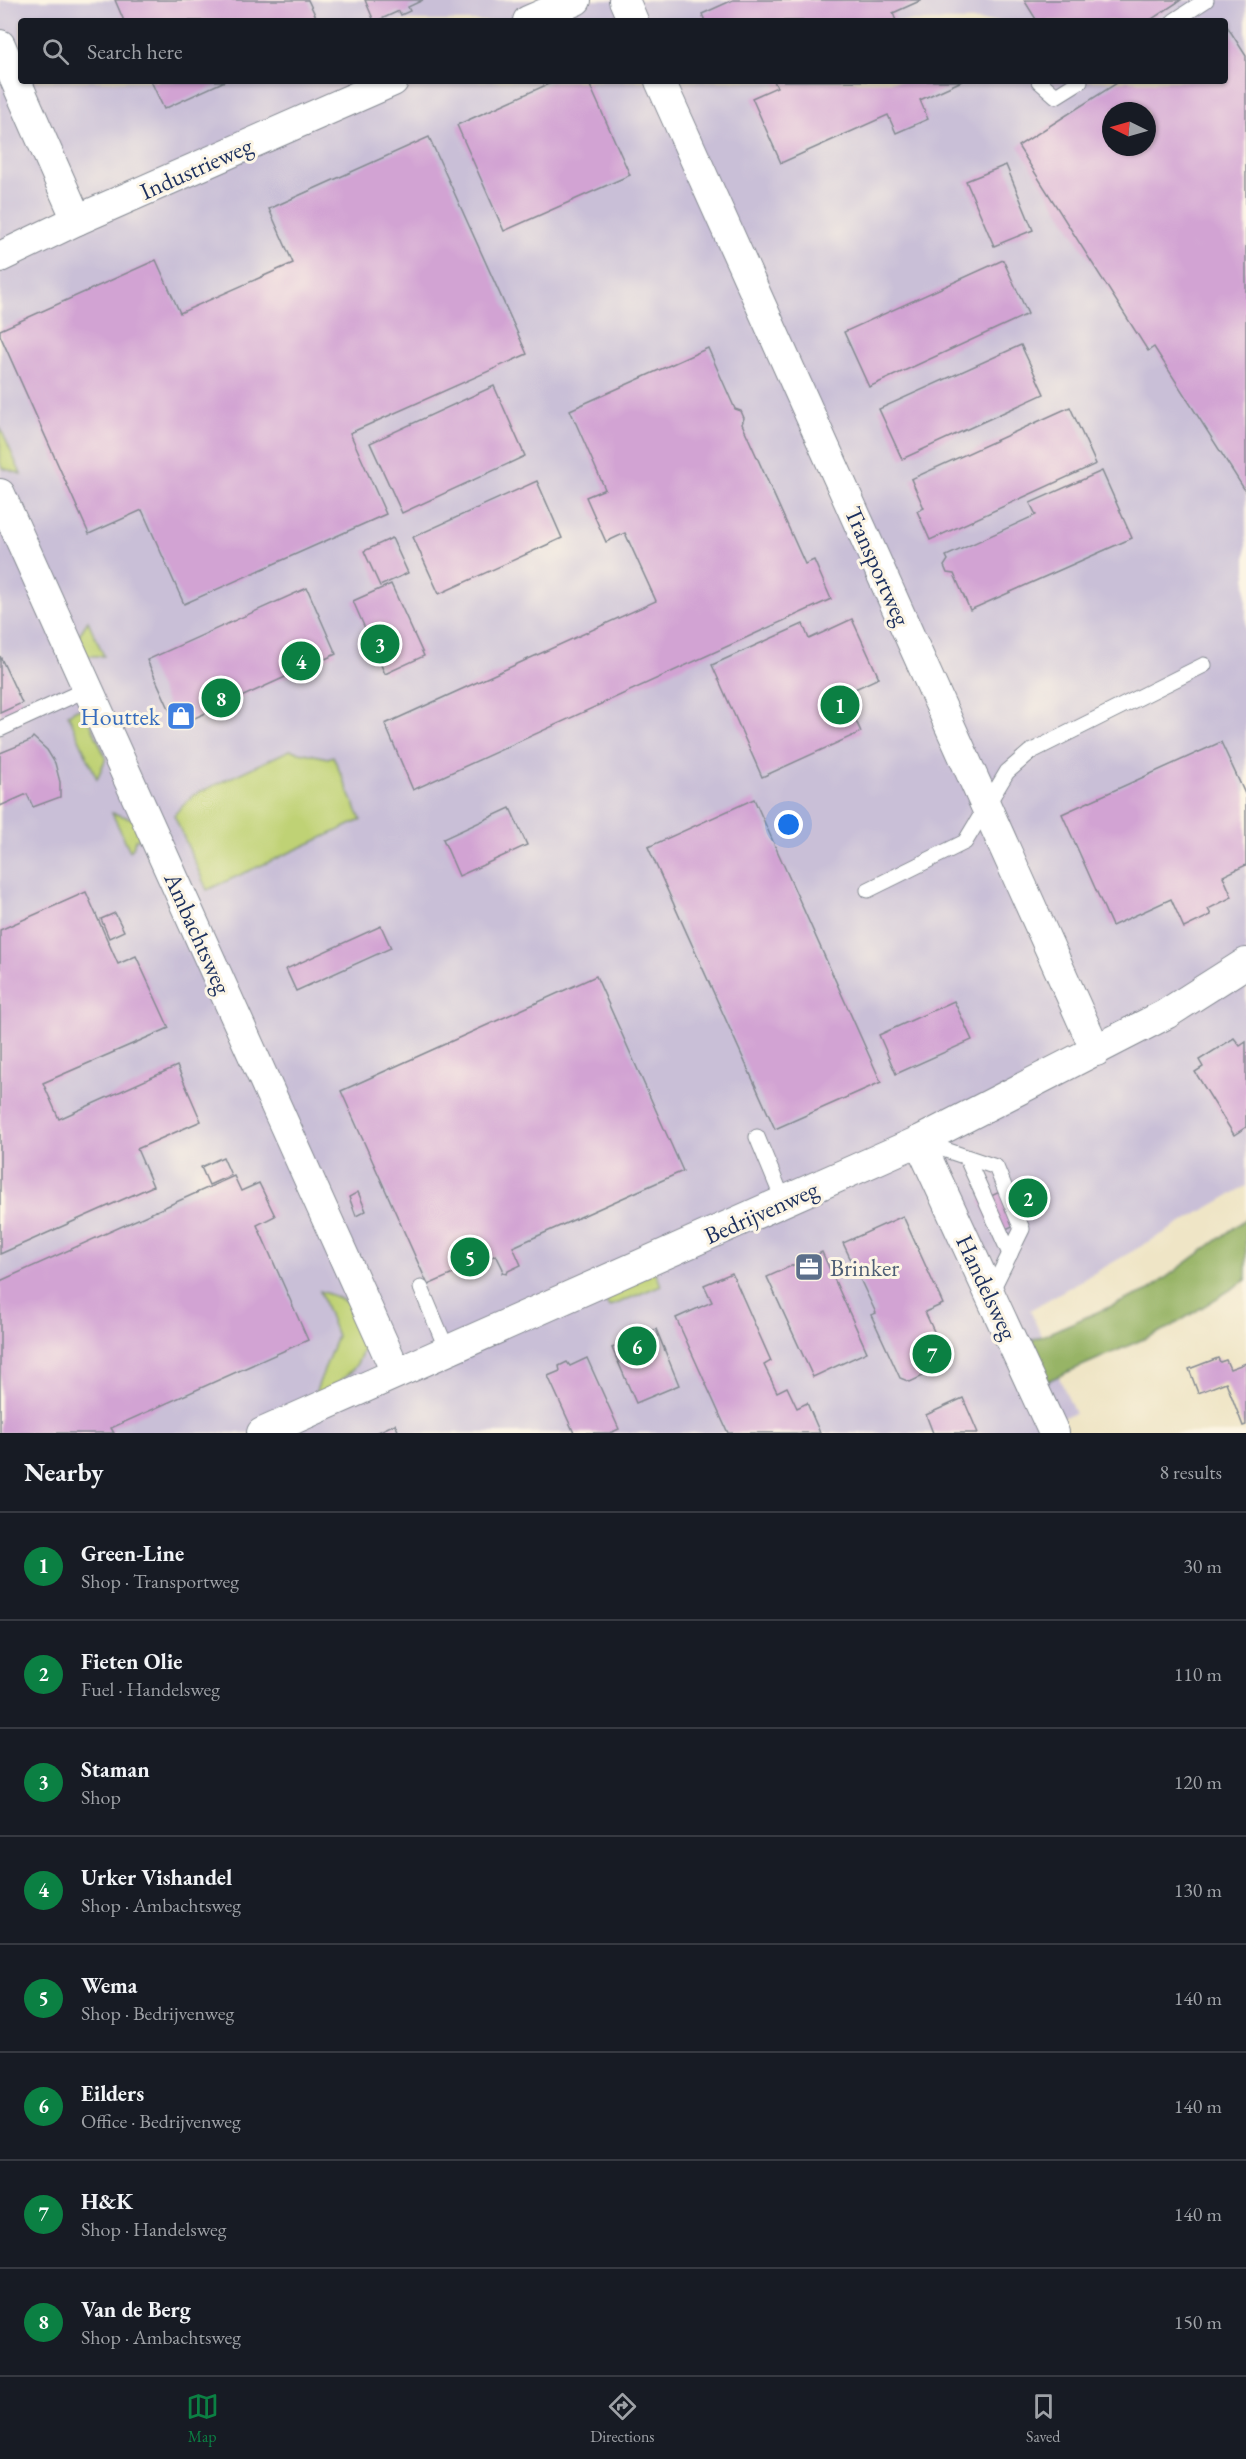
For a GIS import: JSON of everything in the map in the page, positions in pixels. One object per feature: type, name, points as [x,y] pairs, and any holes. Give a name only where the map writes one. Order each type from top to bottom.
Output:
[{"type":"street","points":[[535,18],[576,0]]},
{"type":"street","points":[[624,0],[632,18]]},
{"type":"street","points":[[0,45],[77,220]]},
{"type":"street","name":"Industrieweg","points":[[0,257],[77,220],[386,84]]},
{"type":"street","name":"Transportweg","points":[[661,84],[1096,1051]]},
{"type":"street","name":"Ambachtsweg","points":[[0,494],[396,1372]]},
{"type":"street","name":"Bedrijvenweg","points":[[262,1433],[919,1141],[1166,1014],[1246,963]]},
{"type":"street","name":"Handelsweg","points":[[919,1141],[1054,1433]]},
{"type":"lane","points":[[1178,18],[1206,0]]},
{"type":"lane","points":[[1042,84],[1056,96],[1075,84]]},
{"type":"lane","points":[[868,890],[965,842],[1007,772],[1030,752],[1204,664]]},
{"type":"lane","points":[[0,729],[87,689]]},
{"type":"lane","points":[[757,1137],[784,1202]]},
{"type":"lane","points":[[919,1141],[996,1167],[1022,1229],[990,1294]]},
{"type":"lane","points":[[967,1159],[1010,1254]]},
{"type":"lane","points":[[421,1288],[447,1350]]},
{"type":"shaded area","points":[[0,0],[1246,0],[1246,1186],[1030,1310],[1075,1414],[1060,1417],[1066,1433],[0,1433]]},
{"type":"green space","points":[[0,427],[21,474],[2,468]]},
{"type":"green space","points":[[88,621],[104,656],[87,656],[78,636]]},
{"type":"green space","points":[[77,709],[84,710],[106,758],[97,779],[68,714]]},
{"type":"green space","points":[[290,750],[328,758],[333,756],[361,820],[207,890],[174,815],[193,795]]},
{"type":"green space","points":[[112,813],[134,819],[141,838],[135,840],[130,851]]},
{"type":"green space","points":[[1246,1219],[1246,1280],[1169,1328],[1045,1382],[1028,1342],[1149,1290]]},
{"type":"green space","points":[[654,1269],[661,1285],[609,1307],[602,1294]]},
{"type":"green space","points":[[320,1291],[342,1300],[353,1308],[360,1321],[363,1342],[362,1353],[351,1372],[334,1386],[314,1396],[337,1336]]},
{"type":"building","points":[[115,0],[308,0],[317,18],[123,18]]},
{"type":"building","points":[[365,0],[423,0],[408,7],[410,11],[401,15],[399,11],[384,18],[373,18]]},
{"type":"building","points":[[733,0],[922,0],[893,13],[895,18],[704,18],[702,14]]},
{"type":"building","points":[[1024,0],[1181,0],[1154,18],[1035,18]]},
{"type":"building","points":[[1228,28],[1246,56],[1246,492],[1154,347],[1148,351],[1018,146],[1115,84],[1228,84]]},
{"type":"building","points":[[152,84],[218,84],[164,109]]},
{"type":"building","points":[[548,84],[589,84],[630,175],[504,231],[457,125]]},
{"type":"building","points":[[776,84],[955,84],[920,100],[928,119],[896,133],[888,115],[781,163],[752,98],[777,87]]},
{"type":"building","points":[[429,137],[527,354],[350,433],[386,514],[184,604],[142,510],[89,534],[0,335],[0,330],[156,260],[180,313],[293,263],[269,209]]},
{"type":"building","points":[[1006,165],[1033,230],[994,246],[966,181]]},
{"type":"building","points":[[1003,260],[1028,314],[869,387],[844,332]]},
{"type":"building","points":[[1021,345],[1044,394],[902,459],[879,409]]},
{"type":"building","points":[[708,348],[735,409],[741,411],[744,418],[742,424],[805,564],[814,560],[831,599],[413,790],[385,724],[656,601],[625,533],[606,542],[586,497],[605,489],[570,410]]},
{"type":"building","points":[[494,386],[525,456],[402,513],[370,443]]},
{"type":"building","points":[[1070,407],[1096,464],[930,540],[917,511],[924,508],[911,479]]},
{"type":"building","points":[[1102,471],[1132,538],[970,610],[954,574],[947,573],[944,566],[948,560],[946,556],[1036,515],[1030,503]]},
{"type":"building","points":[[537,481],[562,538],[439,594],[413,537]]},
{"type":"building","points":[[392,538],[408,573],[380,586],[364,551]]},
{"type":"building","points":[[391,584],[424,656],[385,674],[353,601]]},
{"type":"building","points":[[307,588],[336,654],[177,726],[147,660]]},
{"type":"building","points":[[852,619],[879,678],[844,694],[861,732],[762,777],[712,665],[803,624],[809,639]]},
{"type":"building","points":[[0,656],[22,703],[0,713]]},
{"type":"building","points":[[33,737],[47,750],[55,763],[60,782],[60,797],[33,807],[27,794],[0,806],[0,753],[30,741]]},
{"type":"building","points":[[1221,742],[1246,796],[1246,865],[1223,876],[1232,897],[1208,909],[1211,915],[1184,928],[1171,899],[1112,926],[1062,814]]},
{"type":"building","points":[[754,799],[881,1082],[775,1129],[648,847]]},
{"type":"building","points":[[510,808],[527,845],[459,876],[443,839]]},
{"type":"building","points":[[86,892],[118,964],[136,956],[169,1028],[43,1083],[59,1119],[177,1066],[201,1121],[137,1149],[153,1186],[0,1254],[0,930]]},
{"type":"building","points":[[115,913],[124,931],[109,938],[101,919]]},
{"type":"building","points":[[381,926],[391,948],[296,991],[286,969]]},
{"type":"building","points":[[596,976],[683,1171],[513,1247],[521,1265],[508,1271],[507,1274],[502,1273],[503,1269],[496,1255],[428,1285],[341,1091]]},
{"type":"building","points":[[954,1001],[972,1040],[896,1074],[879,1035]]},
{"type":"building","points":[[1234,1038],[1240,1046],[1246,1042],[1246,1127],[1234,1135],[1195,1072],[1203,1067],[1199,1060]]},
{"type":"building","points":[[223,1157],[231,1175],[209,1185],[201,1167]]},
{"type":"building","points":[[234,1176],[241,1191],[259,1183],[275,1216],[257,1225],[308,1340],[111,1428],[114,1433],[0,1433],[0,1281]]},
{"type":"building","points":[[1036,1184],[1043,1199],[1025,1207],[1030,1218],[995,1234],[980,1201],[1015,1185],[1019,1192]]},
{"type":"building","points":[[358,1192],[366,1211],[356,1216],[349,1197]]},
{"type":"building","points":[[903,1216],[943,1304],[925,1312],[949,1364],[910,1382],[900,1378],[871,1315],[876,1313],[843,1243]]},
{"type":"building","points":[[822,1252],[867,1352],[813,1377],[767,1277]]},
{"type":"building","points":[[732,1273],[771,1361],[764,1365],[777,1392],[787,1387],[797,1408],[807,1403],[820,1433],[728,1433],[676,1318],[712,1302],[704,1285]]},
{"type":"building","points":[[656,1329],[679,1385],[636,1403],[612,1348]]},
{"type":"building","points":[[587,1358],[619,1429],[610,1433],[574,1433],[548,1376],[560,1371],[559,1366],[567,1362],[570,1366]]},
{"type":"building","points":[[1218,1358],[1220,1362],[1226,1360],[1230,1369],[1246,1363],[1246,1425],[1243,1426],[1226,1382],[1198,1393],[1189,1369]]},
{"type":"building","points":[[963,1398],[978,1433],[933,1433],[926,1415]]},
{"type":"building","points":[[395,1424],[399,1433],[376,1433]]},
{"type":"place","name":"Staman","points":[[380,644]]},
{"type":"place","name":"Urker Vishandel","points":[[301,661]]},
{"type":"place","name":"Van de Berg","points":[[221,698]]},
{"type":"place","name":"Green-Line","points":[[840,705]]},
{"type":"place","name":"Houttek","points":[[181,716]]},
{"type":"place","name":"Fieten Olie","points":[[1028,1198]]},
{"type":"place","name":"Wema","points":[[470,1257]]},
{"type":"place","name":"Brinker","points":[[809,1267]]},
{"type":"place","name":"Eilders","points":[[637,1346]]},
{"type":"place","name":"H&K","points":[[932,1354]]}]
